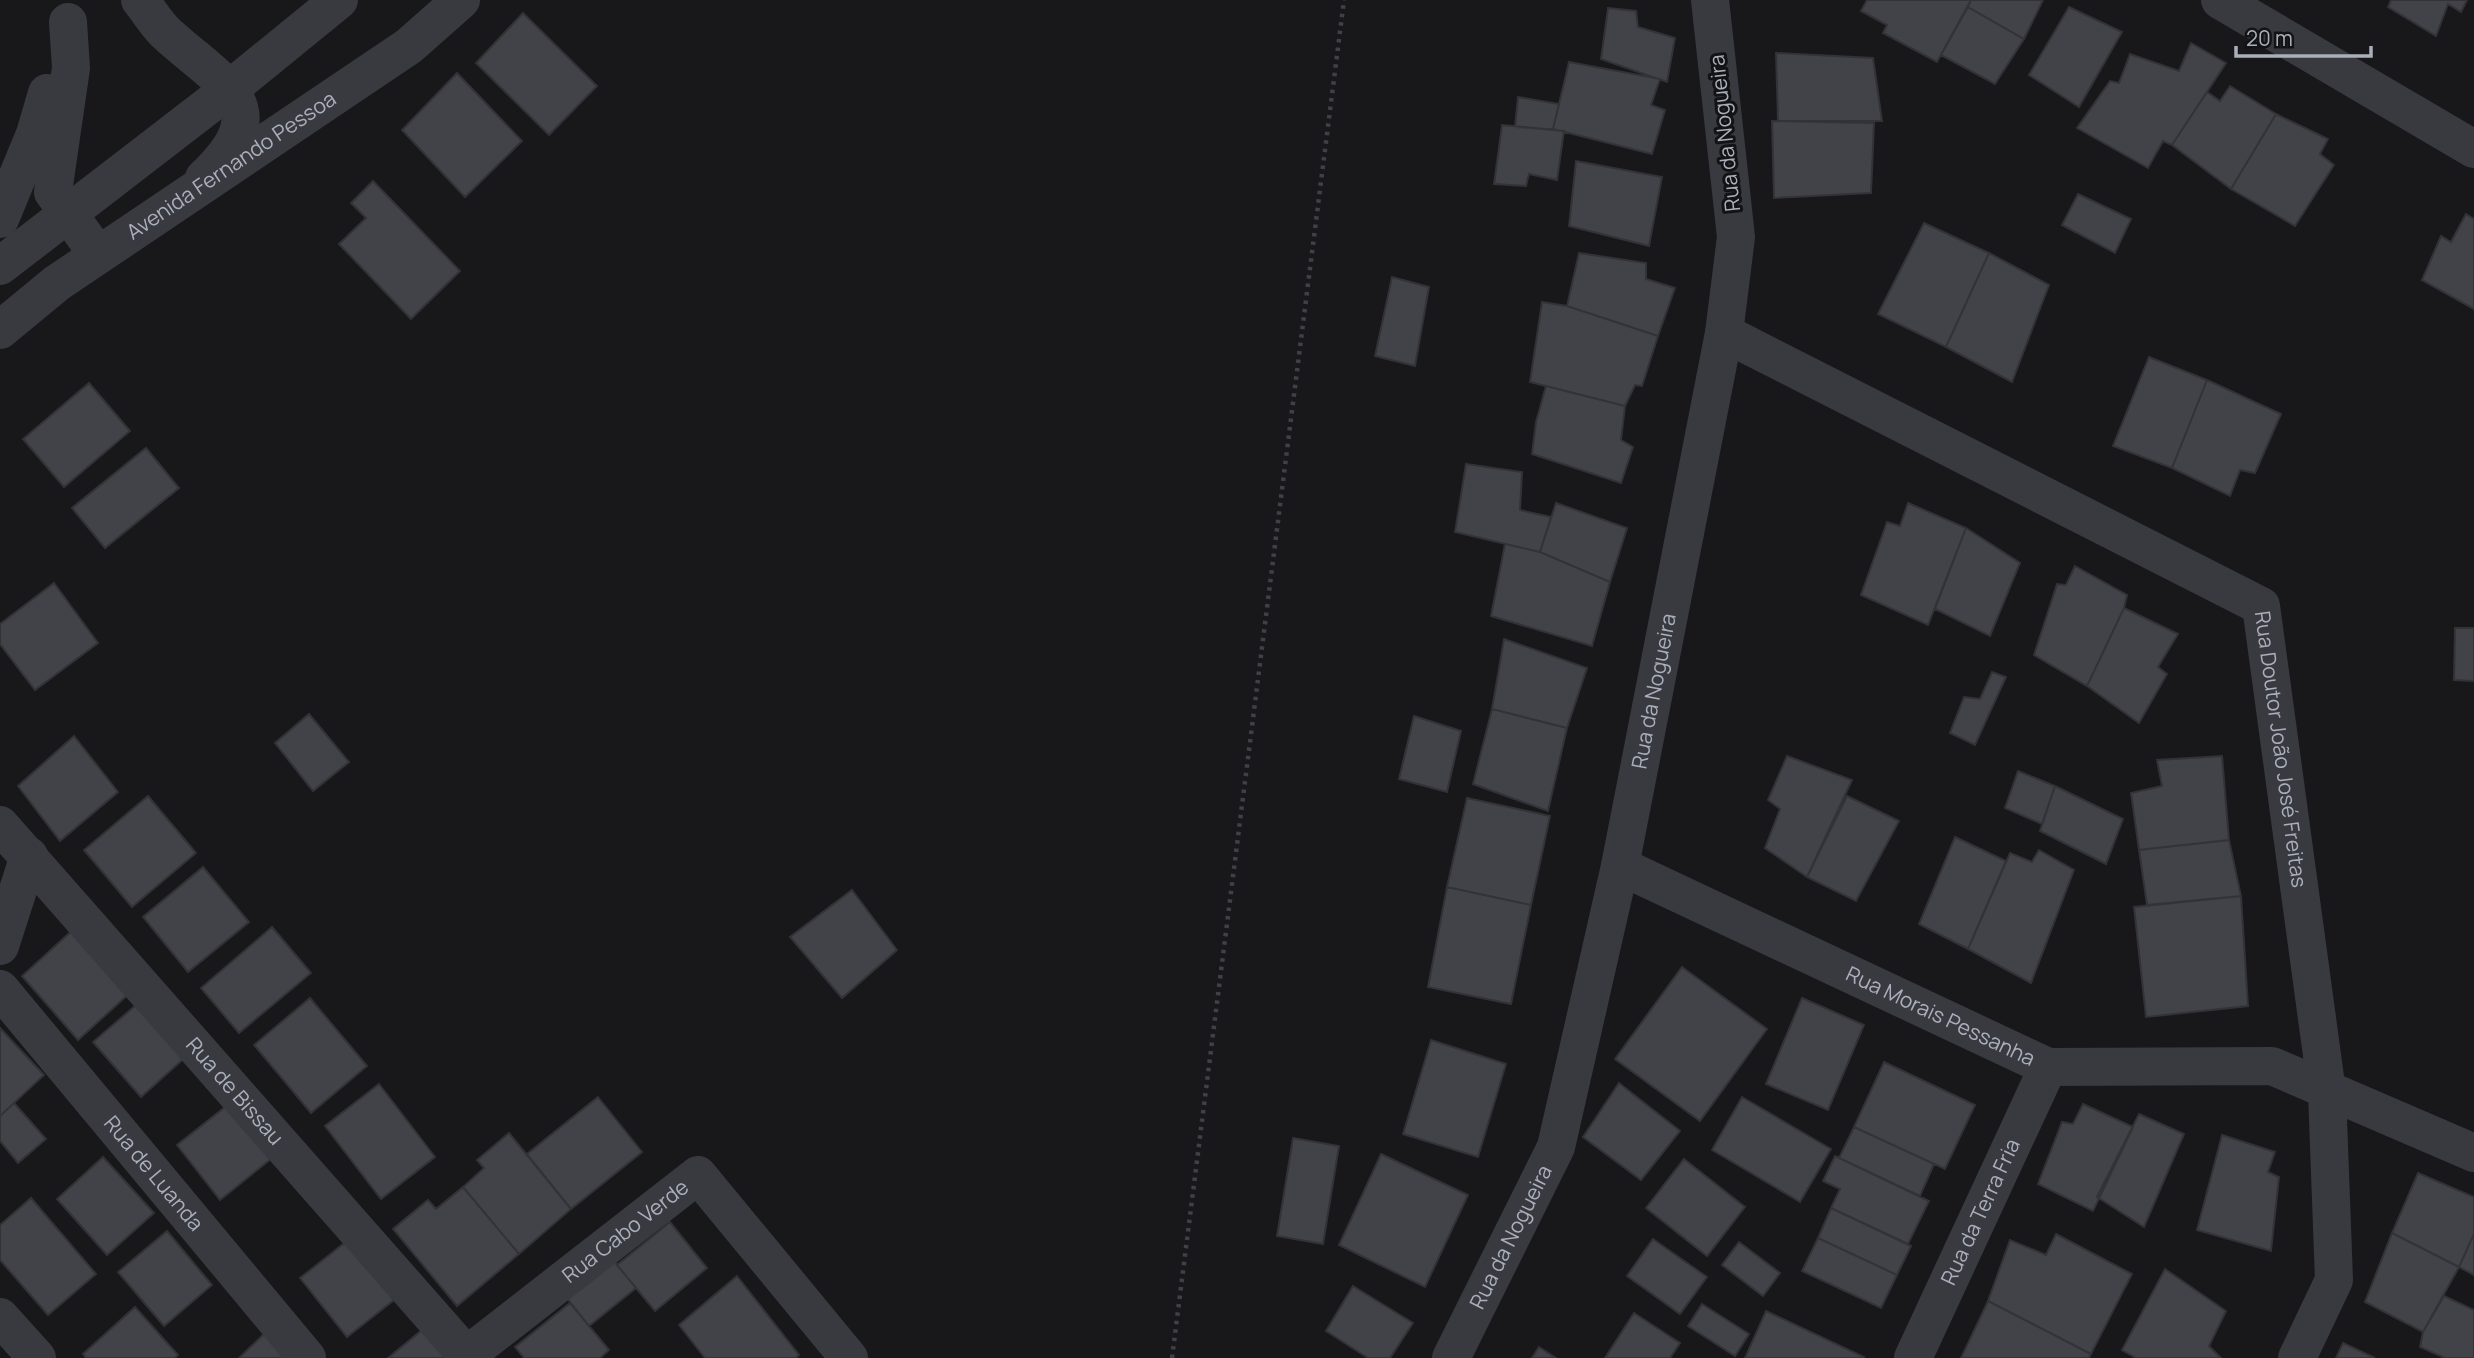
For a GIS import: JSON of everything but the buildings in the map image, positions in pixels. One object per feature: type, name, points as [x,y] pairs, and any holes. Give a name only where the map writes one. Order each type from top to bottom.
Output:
[{"type":"street","points":[[141,0],[164,32],[231,88],[243,113],[235,144],[185,196]]},
{"type":"street","points":[[0,266],[231,88],[339,0]]},
{"type":"street","name":"Avenida Fernando Pessoa","points":[[0,330],[57,282],[408,46],[461,0]]},
{"type":"street","name":"Rua da Nogueira","points":[[1451,1358],[1556,1147],[1620,866],[1724,334],[1736,237],[1710,0]]},
{"type":"street","points":[[2220,0],[2474,149]]},
{"type":"street","points":[[71,11],[71,68],[53,192],[98,255]]},
{"type":"street","points":[[0,219],[35,134],[71,11]]},
{"type":"street","name":"Rua Doutor João José Freitas","points":[[1724,334],[2260,606],[2327,1092],[2334,1280],[2297,1358]]},
{"type":"street","name":"Rua de Bissau","points":[[0,825],[468,1357]]},
{"type":"street","points":[[0,946],[29,856]]},
{"type":"street","name":"Rua Morais Pessanha","points":[[1620,866],[2048,1067],[2272,1066],[2327,1092],[2474,1153]]},
{"type":"street","name":"Rua de Luanda","points":[[0,989],[307,1358]]},
{"type":"street","name":"Rua da Terra Fria","points":[[1913,1358],[2048,1067]]},
{"type":"street","name":"Rua Cabo Verde","points":[[468,1357],[698,1175],[849,1358]]},
{"type":"street","points":[[0,1317],[37,1358]]},
{"type":"path","points":[[1171,1358],[1343,0]]}]
